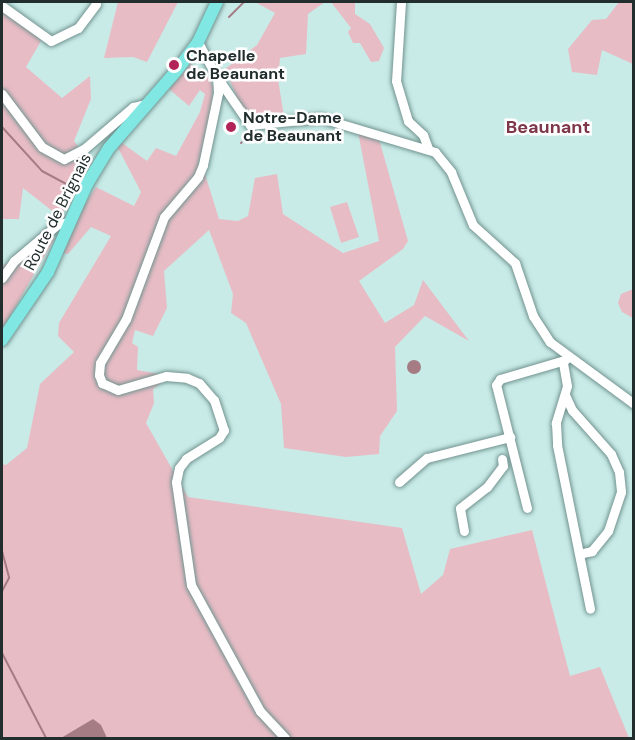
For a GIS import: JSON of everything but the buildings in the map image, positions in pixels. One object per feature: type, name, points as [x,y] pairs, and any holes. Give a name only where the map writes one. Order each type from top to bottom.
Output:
[{"type":"main road","name":"Route de Brignais","points":[[2,340],[48,272],[69,222],[109,148],[198,42],[217,2]]},
{"type":"street","points":[[401,2],[396,81],[408,121],[423,135],[428,148],[451,172],[473,225],[515,263],[542,331],[565,359],[633,404]]},
{"type":"street","points":[[2,6],[51,41],[78,28],[96,4]]},
{"type":"street","points":[[198,42],[216,77],[250,124],[321,118],[428,148]]},
{"type":"street","points":[[216,77],[216,107],[203,165],[198,177],[164,217],[126,319],[100,363],[99,375],[102,383],[118,390],[166,376],[187,378],[199,383],[214,400],[224,430],[219,438],[186,459],[179,468],[176,482],[191,585],[260,711],[285,738]]},
{"type":"street","points":[[2,94],[42,147],[64,159],[84,149],[133,107],[149,103]]},
{"type":"street","points":[[2,278],[14,261],[58,224],[69,222]]},
{"type":"street","points":[[565,359],[567,373],[565,394],[556,423],[557,445],[590,609]]},
{"type":"street","points":[[527,508],[496,385],[500,379],[552,361],[565,359]]},
{"type":"street","points":[[565,394],[572,410],[611,454],[619,472],[621,492],[608,531],[592,551],[579,554]]},
{"type":"street","points":[[399,482],[427,458],[510,437]]},
{"type":"street","points":[[464,531],[460,508],[487,487],[503,466],[498,440]]},
{"type":"street","points":[[502,459],[515,456]]},
{"type":"shaded area","points":[[2,2],[26,21],[41,41],[26,67],[62,98],[90,76],[91,99],[74,141],[90,163],[60,217],[23,188],[19,219],[2,219]]},
{"type":"shaded area","points":[[118,2],[178,2],[147,62],[133,57],[104,58]]},
{"type":"shaded area","points":[[255,2],[325,2],[308,14],[306,54],[280,58],[278,79],[284,117],[275,120],[264,121],[257,116],[251,119],[243,112],[225,69],[257,45],[275,13]]},
{"type":"shaded area","points":[[331,2],[355,2],[355,14],[370,24],[384,48],[379,61],[371,62],[360,43],[353,43],[348,32],[351,28]]},
{"type":"shaded area","points":[[619,2],[633,2],[633,64],[602,50],[597,75],[572,72],[568,49],[592,20],[606,19]]},
{"type":"shaded area","points":[[191,64],[206,73],[213,86],[212,108],[198,167],[205,174],[219,219],[238,221],[248,216],[255,178],[277,174],[283,214],[343,253],[379,241],[358,132],[379,139],[408,241],[403,249],[359,281],[385,323],[414,305],[423,280],[469,341],[425,316],[395,347],[397,411],[380,436],[379,454],[346,457],[284,448],[281,404],[246,323],[231,313],[233,294],[209,230],[164,271],[167,308],[153,336],[135,330],[132,343],[138,347],[137,370],[159,374],[166,380],[153,389],[154,403],[146,423],[188,497],[402,528],[421,594],[443,575],[450,549],[532,530],[570,676],[600,667],[629,738],[2,738],[2,464],[6,465],[27,448],[40,384],[74,352],[58,336],[59,323],[111,236],[91,227],[68,254],[62,253],[82,209],[96,187],[134,206],[141,192],[118,148],[122,143],[147,161],[156,148],[176,156],[200,112],[205,94],[200,90],[189,106],[169,89]]},
{"type":"shaded area","points":[[347,202],[359,237],[341,243],[330,207]]},
{"type":"shaded area","points":[[52,236],[55,238],[2,330],[2,266]]},
{"type":"shaded area","points":[[633,289],[633,318],[622,312],[618,303],[621,294]]},
{"type":"shaded area","points":[[414,360],[419,362],[421,367],[419,372],[414,374],[409,372],[407,367],[409,362]]},
{"type":"shaded area","points":[[93,719],[101,725],[107,738],[61,738]]},
{"type":"waterway","points":[[229,17],[244,2]]},
{"type":"waterway","points":[[2,127],[42,171],[77,190]]},
{"type":"waterway","points":[[2,551],[9,578],[2,591]]},
{"type":"waterway","points":[[2,653],[46,738]]},
{"type":"place","name":"Chapelle de Beaunant","points":[[174,65]]},
{"type":"place","name":"Notre-Dame de Beaunant","points":[[231,127]]},
{"type":"district","name":"Beaunant","points":[[548,127]]}]
